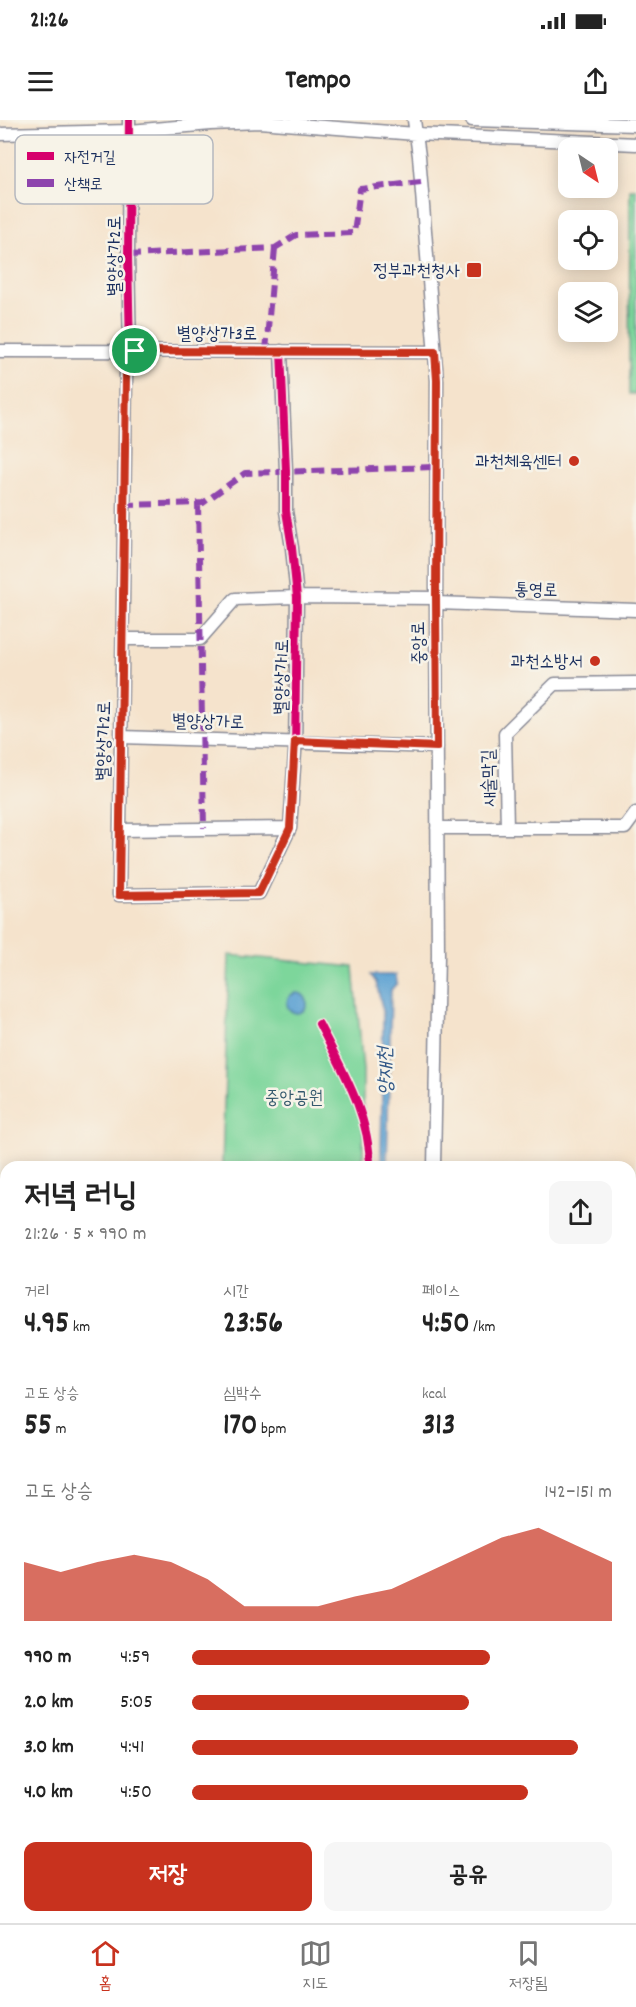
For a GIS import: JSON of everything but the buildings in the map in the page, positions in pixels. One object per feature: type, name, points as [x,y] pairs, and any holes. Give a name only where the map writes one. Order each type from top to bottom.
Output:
[{"type":"street","name":"중앙로","points":[[414,120],[437,380],[438,955],[434,1161]]},
{"type":"street","points":[[472,120],[636,125]]},
{"type":"street","points":[[0,134],[130,125],[259,122],[416,134],[636,144]]},
{"type":"street","name":"별양상가2로","points":[[119,895],[126,375],[130,351],[129,204]]},
{"type":"street","name":"별양상가3로","points":[[0,351],[435,352]]},
{"type":"street","name":"별양상가1로","points":[[119,895],[259,893],[290,828],[295,741],[297,597],[286,511],[281,351]]},
{"type":"street","name":"통영로","points":[[123,639],[200,639],[236,599],[297,597],[636,610]]},
{"type":"street","name":"새술막길","points":[[507,828],[505,734],[555,684],[636,683]]},
{"type":"street","name":"별양상가로","points":[[122,737],[437,747]]},
{"type":"street","name":"새술막길","points":[[437,828],[625,828],[636,813]]},
{"type":"street","points":[[120,830],[290,828]]},
{"type":"green space","points":[[630,189],[636,189],[636,394],[629,394]]},
{"type":"green space","name":"중앙공원","points":[[229,955],[354,967],[363,1070],[363,1161],[222,1161]]},
{"type":"water","name":"양재천","points":[[371,975],[396,975],[397,983],[391,990],[387,1161],[381,1161],[383,1011],[376,982]]},
{"type":"water","points":[[293,993],[301,993],[307,999],[307,1007],[301,1013],[293,1013],[287,1007],[287,999]]},
{"type":"marked path","points":[[128,255],[275,248],[296,235],[354,233],[360,189],[421,182]]},
{"type":"marked path","points":[[266,351],[275,248]]},
{"type":"marked path","points":[[124,505],[203,503],[245,473],[436,467]]},
{"type":"marked path","points":[[198,503],[204,828]]},
{"type":"cycle path","points":[[129,120],[129,135]]},
{"type":"cycle path","points":[[128,204],[130,351],[126,375],[119,895],[259,893],[290,828],[295,752],[297,597],[286,511],[281,351]]},
{"type":"cycle path","points":[[319,1024],[360,1111],[369,1148],[370,1161]]},
{"type":"place","name":"정부과천청사","points":[[474,270]]},
{"type":"place","name":"과천체육센터","points":[[574,461]]},
{"type":"place","name":"과천소방서","points":[[595,661]]},
{"type":"route","points":[[130,351],[135,351],[435,352],[437,380],[437,747],[295,741],[290,828],[259,893],[119,895],[126,375],[130,351]]}]
